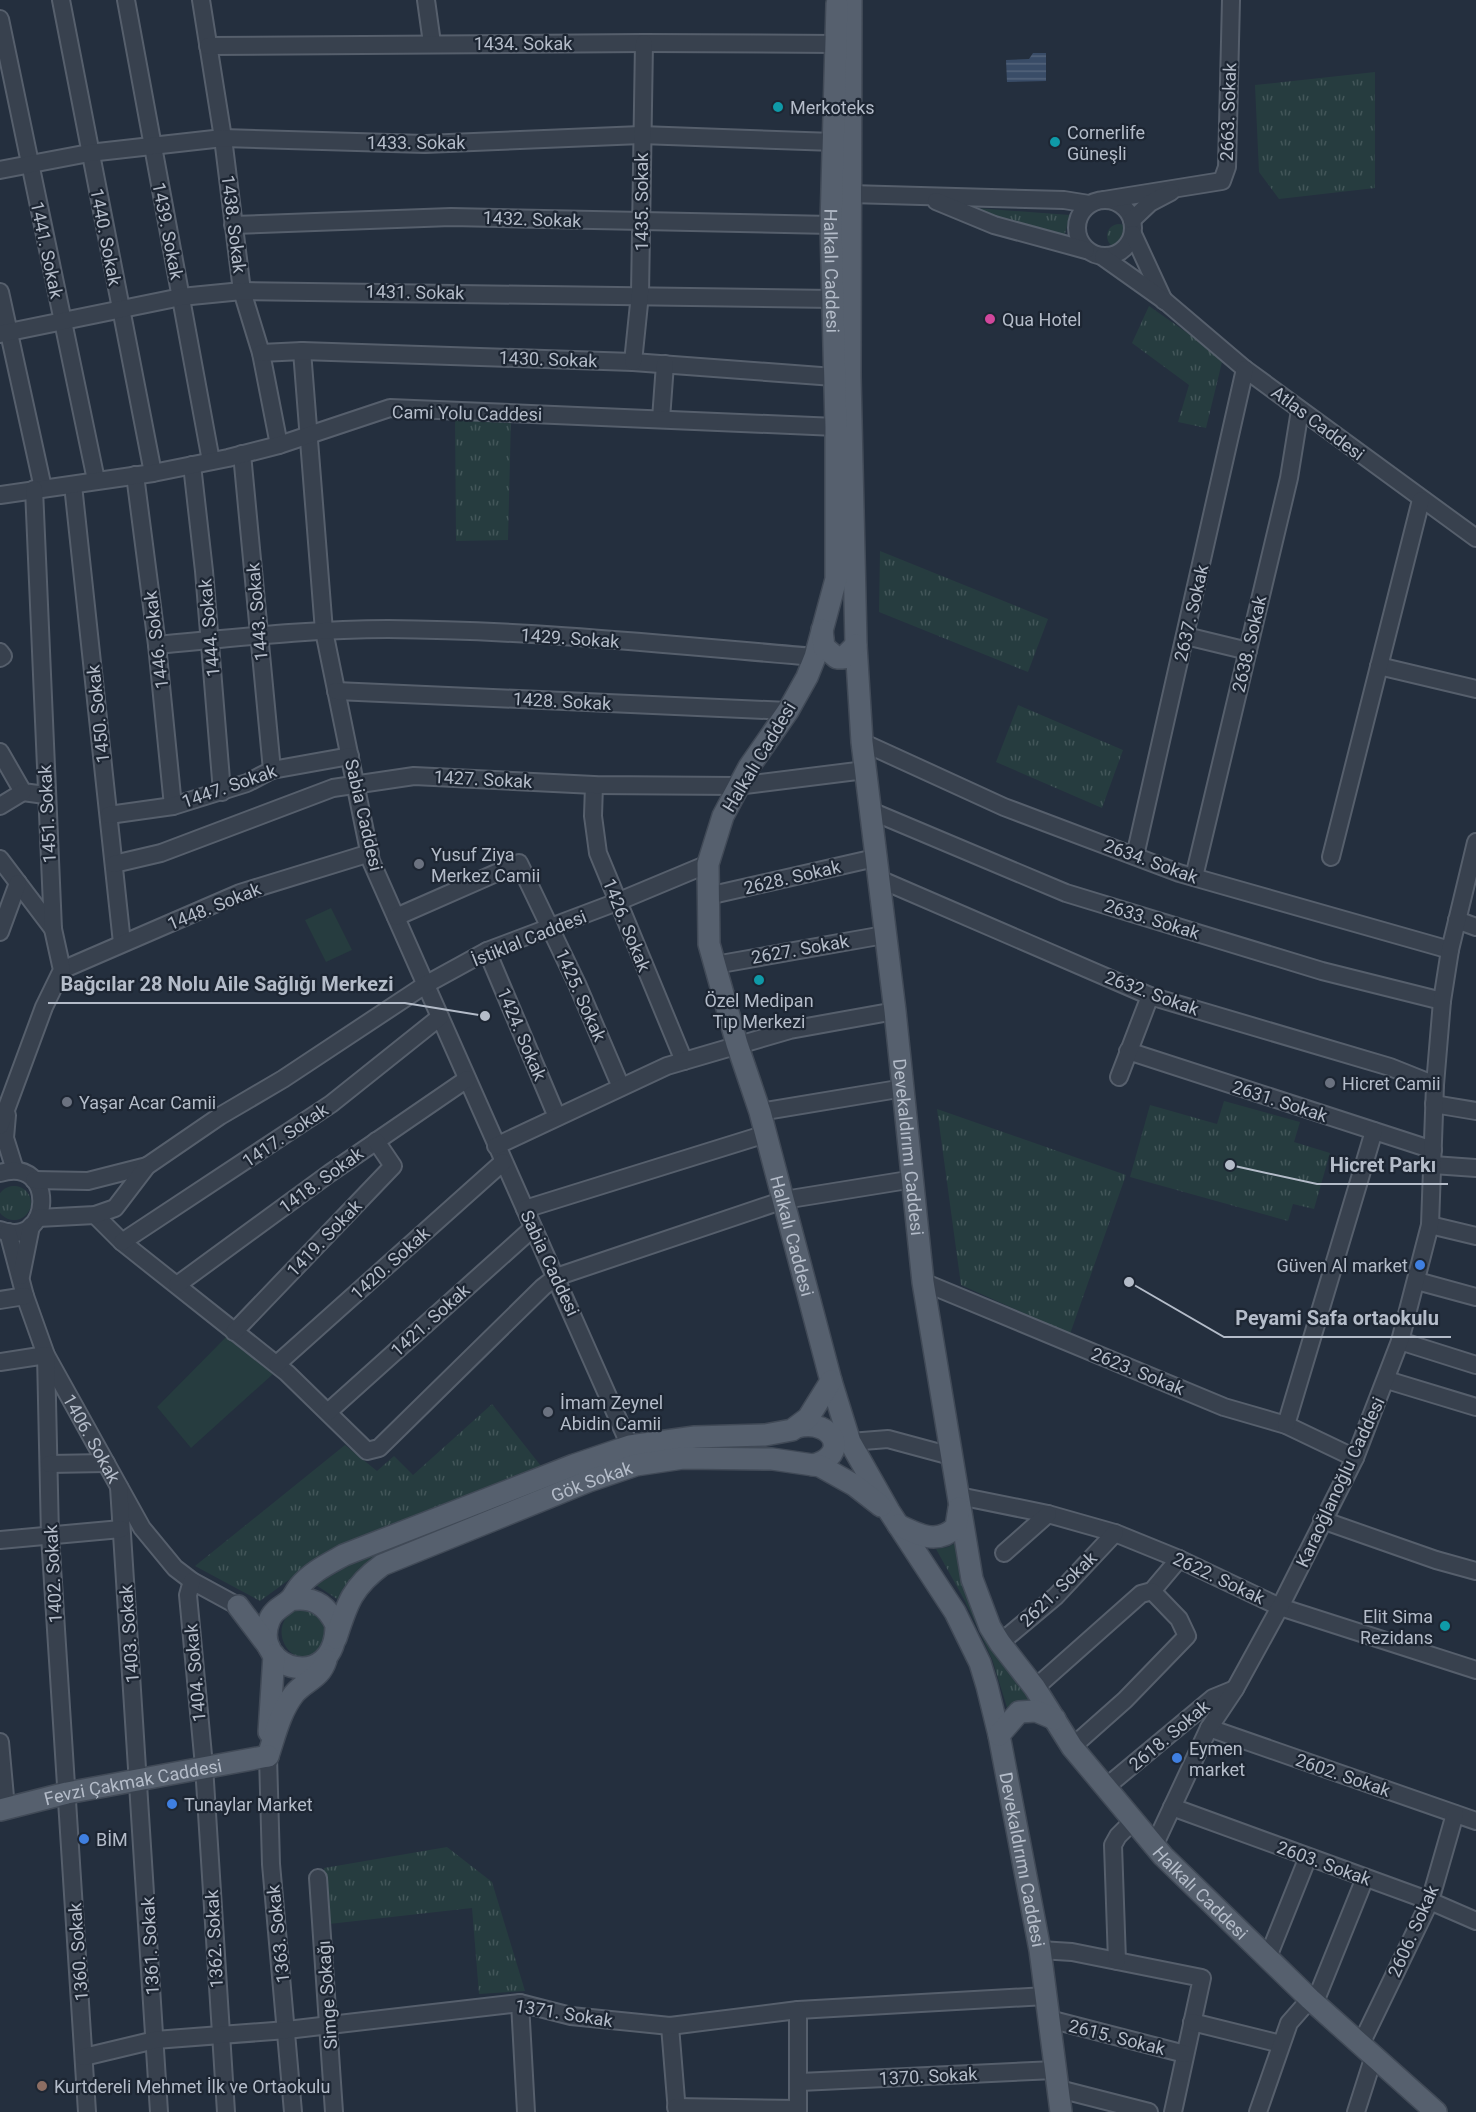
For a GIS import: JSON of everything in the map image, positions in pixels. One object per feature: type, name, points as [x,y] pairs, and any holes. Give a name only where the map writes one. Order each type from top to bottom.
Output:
[{"type":"main road","name":"Halkalı Caddesi","points":[[837,0],[831,225],[836,427],[836,579],[815,657],[788,711],[737,786],[723,816],[708,864],[709,944],[737,1044],[760,1112],[831,1381],[850,1442],[893,1518],[955,1612]]},
{"type":"main road","name":"Halkalı Caddesi","points":[[851,0],[850,194],[856,645]]},
{"type":"main road","points":[[822,627],[822,642],[831,655],[843,657],[856,645]]},
{"type":"main road","name":"Devekaldırımı Caddesi","points":[[856,645],[862,742],[884,935],[896,1011],[914,1179],[922,1282],[972,1579],[990,1627],[1000,1643]]},
{"type":"main road","points":[[797,1427],[816,1408],[831,1381]]},
{"type":"main road","points":[[797,1427],[823,1427],[831,1432],[834,1439],[833,1452],[829,1458],[813,1465]]},
{"type":"main road","name":"Gök Sokak","points":[[268,1756],[280,1718],[295,1693],[323,1671],[348,1601],[363,1579],[382,1565],[487,1512],[630,1446],[695,1437],[765,1436],[797,1427]]},
{"type":"main road","name":"Gök Sokak","points":[[268,1756],[272,1651],[266,1634],[268,1623],[314,1572],[345,1555],[636,1465],[683,1458],[772,1459],[820,1466],[854,1485],[893,1518]]},
{"type":"main road","points":[[893,1518],[925,1537],[943,1536],[956,1527],[959,1499]]},
{"type":"main road","points":[[308,1599],[325,1607],[336,1625],[332,1647],[310,1667],[300,1669],[281,1662],[238,1606],[253,1611],[308,1599]]},
{"type":"main road","name":"Devekaldırımı Caddesi","points":[[955,1612],[980,1663],[999,1735],[1040,1950],[1061,2112]]},
{"type":"main road","name":"Halkalı Caddesi","points":[[1000,1643],[1035,1688],[1072,1747],[1154,1845],[1312,2000],[1436,2112]]},
{"type":"main road","points":[[999,1735],[1019,1712],[1036,1711],[1055,1719]]},
{"type":"main road","name":"Fevzi Çakmak Caddesi","points":[[3,1809],[67,1793],[268,1756]]},
{"type":"street","name":"1440. Sokak","points":[[61,0],[153,473]]},
{"type":"street","name":"1439. Sokak","points":[[126,0],[211,461]]},
{"type":"street","name":"1438. Sokak","points":[[201,0],[223,138],[242,291],[261,353],[279,445]]},
{"type":"street","points":[[426,0],[432,43]]},
{"type":"street","name":"2663. Sokak","points":[[1096,202],[1222,181],[1226,175],[1231,0]]},
{"type":"street","name":"1441. Sokak","points":[[0,19],[96,480]]},
{"type":"street","name":"1434. Sokak","points":[[208,46],[644,42],[837,44]]},
{"type":"street","name":"1435. Sokak","points":[[633,362],[640,294],[644,42]]},
{"type":"street","name":"1433. Sokak","points":[[0,170],[151,144],[223,138],[425,144],[641,135],[834,142]]},
{"type":"street","points":[[927,198],[994,225],[1086,250],[1103,257],[1111,256],[1125,248],[1132,227],[1150,203],[1180,188]]},
{"type":"street","points":[[850,194],[1096,202],[1121,205],[1132,227]]},
{"type":"street","points":[[1086,250],[1080,243],[1076,226],[1083,210],[1096,202]]},
{"type":"street","name":"1432. Sokak","points":[[233,225],[451,217],[831,225]]},
{"type":"street","name":"Atlas Caddesi","points":[[1132,227],[1165,302]]},
{"type":"street","name":"Atlas Caddesi","points":[[1103,257],[1165,302],[1245,369],[1421,500],[1476,538]]},
{"type":"street","name":"1431. Sokak","points":[[4,333],[181,297],[242,291],[640,294],[724,299],[833,299]]},
{"type":"street","name":"1451. Sokak","points":[[0,292],[4,333],[38,488],[45,795],[53,929],[62,970]]},
{"type":"street","name":"1430. Sokak","points":[[261,353],[302,351],[633,362],[834,376]]},
{"type":"street","name":"Sabia Caddesi","points":[[302,351],[324,631],[354,785],[370,853],[425,985],[630,1446]]},
{"type":"street","points":[[661,419],[665,364]]},
{"type":"street","name":"2637. Sokak","points":[[1134,856],[1186,636],[1245,369]]},
{"type":"street","name":"Cami Yolu Caddesi","points":[[0,495],[153,473],[211,461],[279,445],[390,408],[836,427]]},
{"type":"street","name":"2638. Sokak","points":[[1194,878],[1297,443],[1300,410]]},
{"type":"street","name":"1443. Sokak","points":[[242,454],[272,771]]},
{"type":"street","name":"1444. Sokak","points":[[192,465],[210,640],[222,792]]},
{"type":"street","name":"1446. Sokak","points":[[135,475],[157,645],[173,806]]},
{"type":"street","name":"1450. Sokak","points":[[73,485],[122,943]]},
{"type":"street","points":[[1331,857],[1421,500]]},
{"type":"street","name":"1429. Sokak","points":[[157,645],[259,635],[388,629],[571,637],[815,657]]},
{"type":"street","points":[[1186,636],[1248,651]]},
{"type":"street","points":[[0,652],[3,656],[0,657]]},
{"type":"street","points":[[1379,666],[1476,689]]},
{"type":"street","name":"1428. Sokak","points":[[336,691],[788,711]]},
{"type":"street","name":"2634. Sokak","points":[[862,742],[1004,807],[1194,878],[1450,950]]},
{"type":"street","points":[[0,752],[23,792]]},
{"type":"street","name":"1447. Sokak","points":[[109,815],[173,806],[222,792],[272,771],[350,756]]},
{"type":"street","name":"1427. Sokak","points":[[114,864],[161,853],[333,788],[414,776],[594,785],[737,786],[865,770]]},
{"type":"street","name":"1426. Sokak","points":[[594,785],[593,816],[598,853],[684,1060]]},
{"type":"street","points":[[0,806],[23,792],[45,795]]},
{"type":"street","name":"2633. Sokak","points":[[871,811],[1066,893],[1322,971],[1442,1001]]},
{"type":"street","name":"Karaoğlanoğlu Caddesi","points":[[1154,1845],[1209,1728],[1235,1689],[1280,1607],[1355,1458],[1387,1380],[1400,1341],[1430,1225],[1435,1085],[1442,1001],[1450,950],[1475,852]]},
{"type":"street","name":"1448. Sokak","points":[[62,970],[240,893],[370,853]]},
{"type":"street","points":[[0,859],[53,929]]},
{"type":"street","name":"1425. Sokak","points":[[396,917],[519,863],[551,928],[621,1087]]},
{"type":"street","name":"İstiklal Caddesi","points":[[115,1208],[147,1167],[220,1116],[283,1079],[425,985],[487,951],[551,928],[708,864]]},
{"type":"street","name":"2628. Sokak","points":[[708,896],[876,868]]},
{"type":"street","name":"2632. Sokak","points":[[876,868],[1150,996],[1390,1067],[1435,1085]]},
{"type":"street","points":[[0,932],[18,883]]},
{"type":"street","points":[[1457,920],[1476,927]]},
{"type":"street","name":"2627. Sokak","points":[[715,965],[884,935]]},
{"type":"street","name":"1424. Sokak","points":[[487,951],[557,1117]]},
{"type":"street","points":[[34,1180],[7,1172],[3,1118],[44,1006],[62,970]]},
{"type":"street","points":[[1119,1077],[1150,996]]},
{"type":"street","points":[[496,1146],[684,1060],[790,1030],[896,1011]]},
{"type":"street","name":"1417. Sokak","points":[[122,1242],[331,1104],[440,1017]]},
{"type":"street","name":"2631. Sokak","points":[[1128,1051],[1374,1131],[1433,1157],[1476,1168]]},
{"type":"street","name":"1418. Sokak","points":[[177,1285],[376,1141],[467,1079]]},
{"type":"street","points":[[760,1112],[904,1089]]},
{"type":"street","points":[[1434,1104],[1476,1111]]},
{"type":"street","points":[[1287,1425],[1374,1131]]},
{"type":"street","points":[[525,1209],[766,1134]]},
{"type":"street","name":"1419. Sokak","points":[[234,1332],[393,1166],[376,1141]]},
{"type":"street","name":"1420. Sokak","points":[[277,1364],[504,1162]]},
{"type":"street","name":"İstiklal Caddesi","points":[[34,1180],[88,1180],[147,1167]]},
{"type":"street","points":[[95,1215],[122,1242],[277,1364],[367,1451],[379,1448],[543,1287],[556,1277],[784,1200],[914,1179]]},
{"type":"street","name":"1406. Sokak","points":[[21,1277],[43,1198],[34,1180]]},
{"type":"street","points":[[3,1232],[23,1231],[35,1222],[95,1215],[115,1208],[122,1242]]},
{"type":"street","points":[[1430,1225],[1476,1236]]},
{"type":"street","name":"1421. Sokak","points":[[328,1412],[533,1228]]},
{"type":"street","name":"1406. Sokak","points":[[3,1232],[21,1277],[25,1296],[46,1354],[142,1528],[175,1568],[192,1581]]},
{"type":"street","points":[[1417,1281],[1476,1297]]},
{"type":"street","name":"2623. Sokak","points":[[922,1282],[1224,1407],[1287,1425],[1355,1458]]},
{"type":"street","points":[[0,1300],[25,1296]]},
{"type":"street","points":[[1400,1341],[1476,1365]]},
{"type":"street","points":[[0,1362],[46,1354]]},
{"type":"street","name":"1402. Sokak","points":[[46,1354],[50,1536],[67,1793]]},
{"type":"street","points":[[1387,1380],[1476,1407]]},
{"type":"street","points":[[850,1442],[888,1439],[951,1455]]},
{"type":"street","points":[[48,1464],[106,1463]]},
{"type":"street","name":"1403. Sokak","points":[[119,1487],[140,1780]]},
{"type":"street","name":"2622. Sokak","points":[[959,1499],[1048,1514],[1116,1533],[1179,1559],[1280,1607],[1476,1670]]},
{"type":"street","points":[[1004,1552],[1048,1514]]},
{"type":"street","points":[[1322,1520],[1436,1560],[1476,1571]]},
{"type":"street","points":[[0,1540],[121,1529]]},
{"type":"street","name":"2621. Sokak","points":[[1000,1643],[1056,1596],[1116,1533]]},
{"type":"street","points":[[1035,1688],[1141,1594],[1152,1591],[1179,1559]]},
{"type":"street","points":[[192,1581],[238,1606]]},
{"type":"street","name":"1404. Sokak","points":[[192,1581],[188,1595],[204,1766]]},
{"type":"street","points":[[1072,1747],[1125,1700],[1187,1636],[1179,1618],[1152,1591]]},
{"type":"street","name":"2618. Sokak","points":[[1106,1787],[1213,1698],[1235,1689]]},
{"type":"street","name":"2602. Sokak","points":[[1209,1728],[1476,1821]]},
{"type":"street","points":[[0,1742],[3,1809]]},
{"type":"street","name":"1363. Sokak","points":[[268,1756],[271,1864],[293,2112]]},
{"type":"street","name":"1362. Sokak","points":[[204,1766],[226,2112]]},
{"type":"street","name":"1361. Sokak","points":[[140,1780],[159,2112]]},
{"type":"street","name":"1360. Sokak","points":[[67,1793],[87,2112]]},
{"type":"street","name":"2603. Sokak","points":[[1172,1807],[1430,1901],[1476,1921]]},
{"type":"street","name":"2606. Sokak","points":[[1356,2112],[1371,2065],[1369,2051],[1430,1901],[1455,1814]]},
{"type":"street","points":[[1117,1961],[1113,1845],[1118,1836],[1133,1821]]},
{"type":"street","points":[[1268,1957],[1308,1857]]},
{"type":"street","name":"Simge Sokağı","points":[[318,1878],[334,2112]]},
{"type":"street","points":[[1257,2112],[1289,2023],[1312,2000],[1365,1878]]},
{"type":"street","points":[[1040,1950],[1072,1952],[1202,1978],[1173,2112]]},
{"type":"street","name":"1371. Sokak","points":[[84,2058],[155,2040],[287,2030],[520,2003],[571,2016],[670,2026],[798,2010],[1046,1996]]},
{"type":"street","points":[[520,2003],[526,2112]]},
{"type":"street","points":[[670,2026],[676,2109],[798,2111],[800,2082],[798,2010]]},
{"type":"street","name":"2615. Sokak","points":[[1049,2019],[1185,2054]]},
{"type":"street","points":[[1192,2022],[1281,2044]]},
{"type":"street","name":"1370. Sokak","points":[[800,2082],[1057,2080],[1149,2112]]},
{"type":"green space","points":[[1375,72],[1375,188],[1279,199],[1259,172],[1255,85]]},
{"type":"green space","points":[[975,208],[1070,215],[1063,241],[974,211]]},
{"type":"green space","points":[[1119,224],[1128,227],[1131,236],[1128,245],[1119,248],[1110,245],[1107,236],[1110,227]]},
{"type":"green space","points":[[1149,306],[1223,358],[1206,428],[1178,422],[1189,385],[1132,343]]},
{"type":"green space","points":[[455,416],[511,418],[508,540],[456,541]]},
{"type":"green space","points":[[880,551],[1048,619],[1028,672],[879,612]]},
{"type":"green space","points":[[1018,705],[1123,750],[1102,808],[996,762]]},
{"type":"green space","points":[[331,908],[352,950],[326,962],[305,920]]},
{"type":"green space","points":[[1224,1101],[1300,1122],[1294,1142],[1330,1153],[1314,1209],[1293,1204],[1288,1221],[1130,1177],[1150,1105],[1217,1124]]},
{"type":"green space","points":[[937,1109],[1126,1175],[1070,1334],[961,1285]]},
{"type":"green space","points":[[14,1186],[26,1191],[31,1203],[26,1215],[14,1220],[2,1215],[-3,1203],[2,1191]]},
{"type":"green space","points":[[226,1337],[273,1374],[191,1448],[157,1407]]},
{"type":"green space","points":[[492,1404],[541,1466],[312,1563],[260,1601],[195,1566],[345,1445],[377,1471],[394,1456],[413,1475]]},
{"type":"green space","points":[[957,1542],[1032,1700],[1009,1714],[992,1659],[965,1601],[936,1549],[948,1547]]},
{"type":"green space","points":[[390,1549],[362,1570],[340,1601],[316,1585],[362,1558]]},
{"type":"green space","points":[[303,1607],[325,1616],[329,1640],[314,1655],[302,1658],[294,1655],[287,1648],[282,1630],[284,1621],[291,1613]]},
{"type":"green space","points":[[447,1847],[492,1882],[525,1991],[479,1994],[472,1908],[329,1924],[324,1868]]},
{"type":"water","points":[[1033,53],[1046,53],[1046,81],[1007,82],[1006,60],[1029,59]]},
{"type":"place","name":"Merkoteks","points":[[778,107]]},
{"type":"place","name":"Cornerlife Güneşli","points":[[1055,142]]},
{"type":"place","name":"Qua Hotel","points":[[990,319]]},
{"type":"place","name":"Yusuf Ziya Merkez Camii","points":[[419,864]]},
{"type":"place","name":"Özel Medipan Tıp Merkezi","points":[[759,980]]},
{"type":"place","name":"Bağcılar 28 Nolu Aile Sağlığı Merkezi","points":[[485,1016]]},
{"type":"place","name":"Hicret Camii","points":[[1330,1083]]},
{"type":"place","name":"Yaşar Acar Camii","points":[[67,1102]]},
{"type":"place","name":"Hicret Parkı","points":[[1230,1165]]},
{"type":"place","name":"Güven Al market","points":[[1420,1265]]},
{"type":"place","name":"Peyami Safa ortaokulu","points":[[1129,1282]]},
{"type":"place","name":"İmam Zeynel Abidin Camii","points":[[548,1412]]},
{"type":"place","name":"Elit Sima Rezidans","points":[[1445,1626]]},
{"type":"place","name":"Eymen market","points":[[1177,1758]]},
{"type":"place","name":"Tunaylar Market","points":[[172,1804]]},
{"type":"place","name":"BİM","points":[[84,1839]]},
{"type":"place","name":"Kurtdereli Mehmet İlk ve Ortaokulu","points":[[42,2086]]}]
